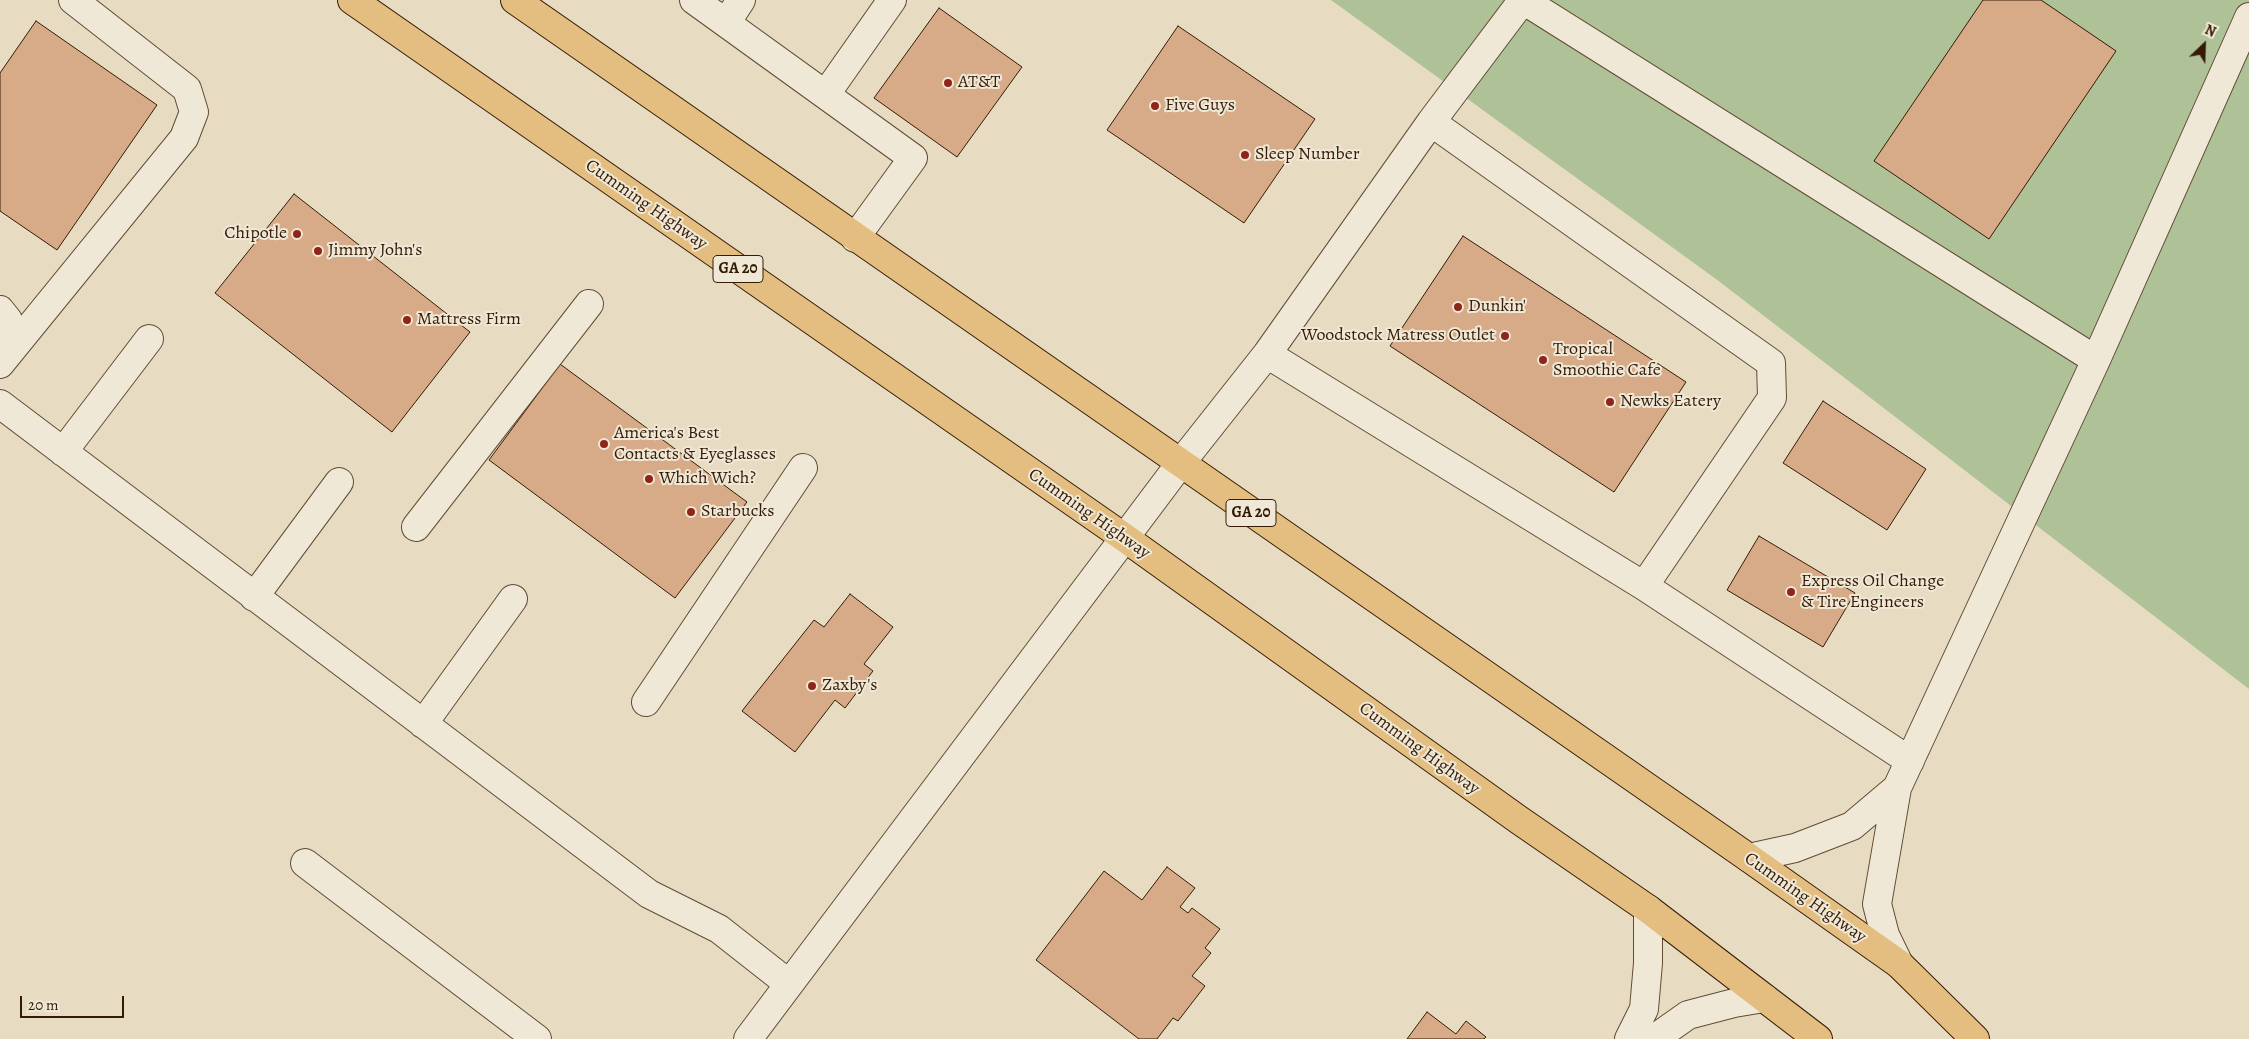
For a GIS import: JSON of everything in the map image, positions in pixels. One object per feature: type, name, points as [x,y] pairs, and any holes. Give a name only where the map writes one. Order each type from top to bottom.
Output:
[{"type":"main road","name":"Cumming Highway","points":[[352,0],[1124,538],[1511,814],[1648,909],[1818,1039]]},
{"type":"main road","name":"Cumming Highway","points":[[515,0],[1899,964],[1975,1039]]},
{"type":"lane","points":[[7,354],[184,138],[194,112],[187,89],[73,0]]},
{"type":"lane","points":[[694,0],[913,158],[855,238]]},
{"type":"lane","points":[[726,23],[741,0]]},
{"type":"lane","points":[[826,94],[892,0]]},
{"type":"lane","points":[[748,1039],[1180,464],[1267,354],[1431,122],[1522,0],[2096,360]]},
{"type":"lane","points":[[1899,964],[1885,935],[1877,904],[1897,788],[2096,360],[2249,17]]},
{"type":"lane","points":[[1431,122],[1771,363],[1772,398],[1644,586]]},
{"type":"lane","points":[[416,527],[589,304]]},
{"type":"lane","points":[[0,310],[8,320],[7,354]]},
{"type":"lane","points":[[63,452],[149,339]]},
{"type":"lane","points":[[1267,354],[1644,586],[1910,761]]},
{"type":"lane","points":[[0,404],[648,894],[719,929],[789,984]]},
{"type":"lane","points":[[646,702],[803,468]]},
{"type":"lane","points":[[254,597],[339,482]]},
{"type":"lane","points":[[423,724],[512,599]]},
{"type":"lane","points":[[1749,858],[1795,848],[1852,826],[1897,788]]},
{"type":"lane","points":[[305,863],[538,1039]]},
{"type":"lane","points":[[1629,1039],[1644,1009],[1648,963],[1648,909]]},
{"type":"lane","points":[[1654,1039],[1688,1015],[1734,1003],[1764,998]]},
{"type":"green space","points":[[1331,0],[2249,0],[2249,689],[1716,279]]},
{"type":"building","points":[[1983,0],[2041,0],[2116,51],[1989,239],[1874,161]]},
{"type":"building","name":"AT&T","points":[[939,8],[1022,67],[957,157],[874,98]]},
{"type":"building","points":[[36,21],[157,105],[57,250],[0,211],[0,73]]},
{"type":"building","points":[[1178,26],[1315,119],[1244,223],[1107,130]]},
{"type":"building","points":[[294,194],[470,332],[392,432],[215,293]]},
{"type":"building","points":[[1463,236],[1686,382],[1614,492],[1390,346]]},
{"type":"building","points":[[560,364],[747,502],[675,598],[489,460]]},
{"type":"building","points":[[1823,401],[1926,469],[1887,530],[1783,463]]},
{"type":"building","name":"Express Oil Change & Tire Engineers","points":[[1759,536],[1855,593],[1823,647],[1727,590]]},
{"type":"building","name":"Zaxby's","points":[[850,594],[893,627],[864,664],[873,671],[845,708],[835,700],[795,752],[742,711],[814,620],[824,627]]},
{"type":"building","points":[[1167,867],[1195,888],[1180,907],[1188,913],[1192,908],[1220,929],[1205,948],[1211,953],[1192,976],[1205,986],[1178,1021],[1173,1018],[1157,1039],[1139,1039],[1036,960],[1104,871],[1142,900]]},
{"type":"building","points":[[1427,1012],[1456,1034],[1466,1021],[1486,1037],[1484,1039],[1407,1039]]},
{"type":"place","name":"AT&T","points":[[948,83]]},
{"type":"place","name":"Five Guys","points":[[1155,106]]},
{"type":"place","name":"Sleep Number","points":[[1245,155]]},
{"type":"place","name":"Chipotle","points":[[297,234]]},
{"type":"place","name":"Jimmy John's","points":[[318,251]]},
{"type":"place","name":"Dunkin'","points":[[1458,307]]},
{"type":"place","name":"Mattress Firm","points":[[407,320]]},
{"type":"place","name":"Woodstock Matress Outlet","points":[[1505,336]]},
{"type":"place","name":"Tropical Smoothie Cafe","points":[[1543,360]]},
{"type":"place","name":"Newks Eatery","points":[[1610,402]]},
{"type":"place","name":"America's Best Contacts & Eyeglasses","points":[[604,444]]},
{"type":"place","name":"Which Wich?","points":[[649,479]]},
{"type":"place","name":"Starbucks","points":[[691,512]]},
{"type":"place","name":"Express Oil Change & Tire Engineers","points":[[1791,592]]},
{"type":"place","name":"Zaxby's","points":[[812,686]]}]
